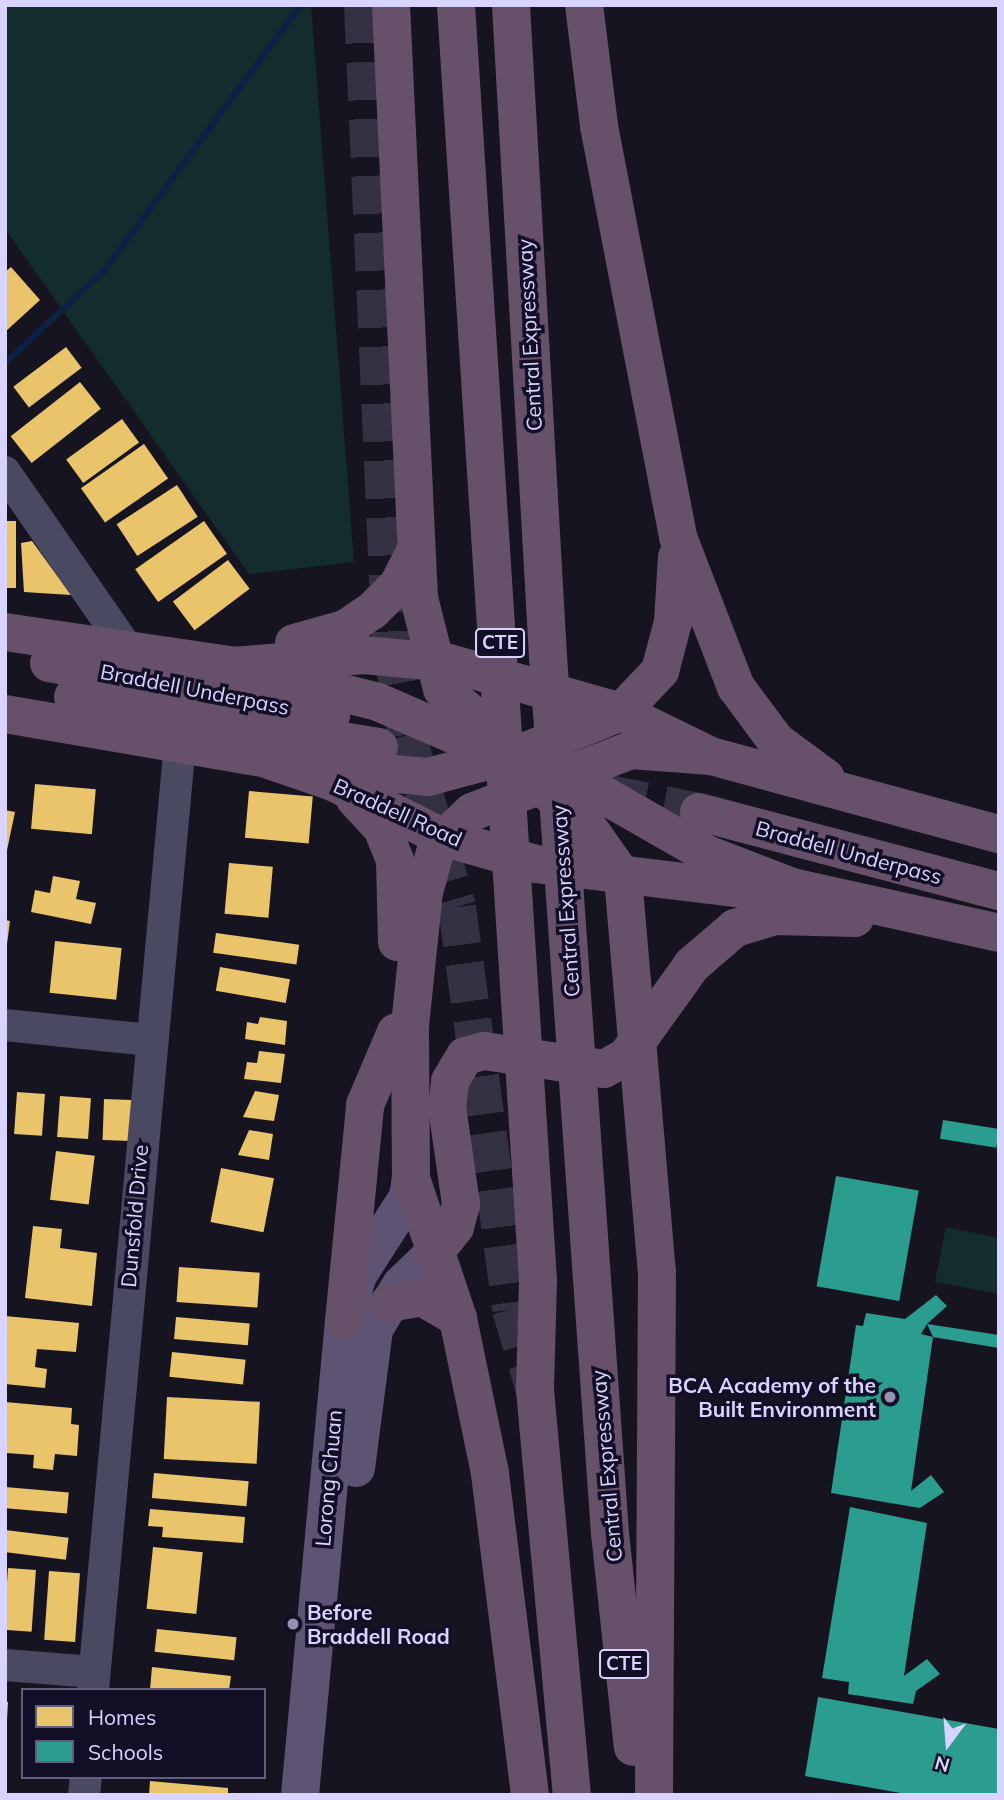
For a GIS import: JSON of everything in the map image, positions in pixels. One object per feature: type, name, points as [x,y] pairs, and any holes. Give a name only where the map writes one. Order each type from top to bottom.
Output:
[{"type":"highway","points":[[391,5],[415,552],[430,659],[452,702],[534,767],[585,823],[623,877],[640,1041],[657,1272],[654,1795]]},
{"type":"highway","name":"CTE","points":[[456,5],[538,1281],[535,1390],[572,1795]]},
{"type":"highway","name":"Central Expressway","points":[[511,5],[548,656],[610,1533],[638,1795]]},
{"type":"highway","points":[[584,5],[599,126],[678,537],[715,641],[753,713],[804,765],[892,806]]},
{"type":"highway","points":[[411,1178],[410,1025],[424,892],[442,837],[465,815],[621,712],[660,671],[673,622],[678,537]]},
{"type":"highway","points":[[180,656],[270,648],[345,629],[389,595],[415,552]]},
{"type":"highway","points":[[5,632],[234,666],[428,720],[534,767],[709,855],[793,887]]},
{"type":"highway","points":[[234,666],[352,656],[430,659],[621,712],[704,785]]},
{"type":"highway","name":"Braddell Underpass","points":[[5,658],[381,736],[5,689]]},
{"type":"highway","name":"Braddell Road","points":[[5,714],[263,758],[333,782],[442,837],[536,864],[623,877],[742,889],[793,887],[999,933]]},
{"type":"highway","points":[[428,720],[438,744],[428,777]]},
{"type":"highway","points":[[263,758],[428,777],[534,767],[631,750],[704,785],[892,806],[999,834]]},
{"type":"highway","points":[[333,782],[371,815],[395,860],[396,1032],[402,1161],[411,1178],[458,1318],[490,1473],[530,1795]]},
{"type":"highway","name":"Braddell Underpass","points":[[704,785],[999,864]]},
{"type":"highway","name":"Braddell Underpass","points":[[704,785],[999,891]]},
{"type":"highway","points":[[435,1252],[455,1227],[461,1204],[447,1107],[450,1081],[465,1056],[484,1051],[604,1069],[640,1041],[705,950],[747,922],[927,918]]},
{"type":"highway","points":[[344,1321],[365,1105],[396,1032]]},
{"type":"highway","points":[[390,1303],[422,1297],[458,1318]]},
{"type":"main road","name":"Lorong Chuan","points":[[300,1795],[344,1321],[358,1275],[408,1197],[411,1178]]},
{"type":"main road","name":"Lorong Chuan","points":[[327,1795],[367,1368],[373,1329],[390,1303],[435,1252]]},
{"type":"street","points":[[5,472],[127,648]]},
{"type":"street","name":"Dunsfold Drive","points":[[94,1681],[150,1040],[180,743]]},
{"type":"street","points":[[5,1025],[150,1040]]},
{"type":"street","points":[[5,1665],[94,1681]]},
{"type":"green space","points":[[5,5],[311,5],[354,562],[249,574],[5,229]]},
{"type":"green space","points":[[946,1227],[999,1238],[999,1294],[935,1282]]},
{"type":"building: Homes","points":[[11,267],[40,300],[5,332],[5,272]]},
{"type":"building: Homes","points":[[66,347],[82,368],[29,407],[13,387]]},
{"type":"building: Homes","points":[[80,382],[101,409],[32,463],[11,436]]},
{"type":"building: Homes","points":[[122,419],[139,442],[83,483],[66,460]]},
{"type":"building: Homes","points":[[144,444],[168,478],[105,523],[81,488]]},
{"type":"building: Homes","points":[[177,485],[198,517],[137,556],[117,524]]},
{"type":"building: Homes","points":[[5,521],[16,521],[16,588],[5,588]]},
{"type":"building: Homes","points":[[204,521],[227,554],[158,602],[135,569]]},
{"type":"building: Homes","points":[[32,541],[71,595],[24,592],[21,543]]},
{"type":"building: Homes","points":[[228,560],[250,589],[195,630],[173,602]]},
{"type":"building: Homes","points":[[35,784],[96,789],[92,834],[31,829]]},
{"type":"building: Homes","points":[[249,791],[313,797],[309,843],[245,838]]},
{"type":"building: Homes","points":[[5,810],[15,812],[6,855],[5,855]]},
{"type":"building: Homes","points":[[229,863],[273,867],[268,918],[225,914]]},
{"type":"building: Homes","points":[[53,876],[80,881],[76,899],[96,903],[91,924],[31,912],[35,890],[50,893]]},
{"type":"building: Homes","points":[[5,920],[10,921],[7,944],[5,944]]},
{"type":"building: Homes","points":[[216,933],[299,945],[296,964],[213,953]]},
{"type":"building: Homes","points":[[55,941],[122,948],[116,1000],[50,993]]},
{"type":"building: Homes","points":[[220,967],[290,979],[286,1003],[216,991]]},
{"type":"building: Homes","points":[[260,1017],[287,1021],[285,1045],[245,1039],[247,1022],[258,1024]]},
{"type":"building: Homes","points":[[259,1051],[285,1054],[281,1083],[244,1079],[247,1062],[257,1063]]},
{"type":"building: Homes","points":[[255,1091],[279,1095],[274,1121],[243,1117]]},
{"type":"building: Homes","points":[[17,1092],[45,1094],[42,1136],[14,1134]]},
{"type":"building: Homes","points":[[60,1096],[91,1098],[88,1139],[57,1137]]},
{"type":"building: Homes","points":[[104,1099],[132,1100],[131,1141],[103,1140]]},
{"type":"building: Homes","points":[[249,1130],[273,1134],[269,1160],[238,1155]]},
{"type":"building: Homes","points":[[56,1151],[95,1156],[89,1204],[50,1200]]},
{"type":"building: Homes","points":[[221,1168],[274,1178],[264,1232],[211,1222]]},
{"type":"building: Homes","points":[[33,1226],[62,1229],[60,1248],[97,1253],[92,1306],[25,1298]]},
{"type":"building: Homes","points":[[179,1267],[260,1273],[257,1308],[177,1302]]},
{"type":"building: Homes","points":[[5,1316],[79,1323],[76,1352],[37,1349],[35,1367],[47,1369],[45,1388],[5,1384]]},
{"type":"building: Homes","points":[[176,1317],[250,1323],[248,1345],[174,1339]]},
{"type":"building: Homes","points":[[172,1352],[246,1360],[243,1385],[169,1377]]},
{"type":"building: Homes","points":[[167,1397],[260,1402],[257,1464],[164,1459]]},
{"type":"building: Homes","points":[[5,1402],[72,1408],[71,1424],[79,1425],[77,1456],[55,1454],[53,1470],[33,1468],[34,1455],[6,1453]]},
{"type":"building: Homes","points":[[154,1473],[249,1481],[246,1506],[152,1498]]},
{"type":"building: Homes","points":[[5,1487],[69,1493],[67,1513],[5,1508]]},
{"type":"building: Homes","points":[[150,1509],[245,1517],[243,1543],[162,1537],[163,1527],[148,1526]]},
{"type":"building: Homes","points":[[5,1530],[69,1538],[66,1560],[5,1552]]},
{"type":"building: Homes","points":[[153,1547],[203,1552],[196,1614],[147,1609]]},
{"type":"building: Homes","points":[[8,1568],[36,1570],[32,1632],[5,1630]]},
{"type":"building: Homes","points":[[49,1571],[80,1573],[75,1642],[44,1640]]},
{"type":"building: Homes","points":[[157,1629],[237,1637],[234,1660],[155,1652]]},
{"type":"building: Homes","points":[[152,1667],[231,1676],[229,1688],[150,1688]]},
{"type":"building: Homes","points":[[5,1701],[8,1702],[7,1720],[5,1720]]},
{"type":"building: Homes","points":[[150,1781],[228,1788],[228,1795],[149,1795]]},
{"type":"building: Schools","points":[[943,1120],[999,1129],[996,1148],[940,1139]]},
{"type":"building: Schools","points":[[836,1176],[919,1191],[899,1301],[817,1286]]},
{"type":"building: Schools","points":[[936,1295],[947,1306],[927,1324],[921,1334],[933,1337],[911,1491],[931,1475],[944,1492],[920,1508],[831,1493],[856,1325],[863,1326],[866,1313],[905,1319]]},
{"type":"building: Schools","points":[[927,1324],[999,1335],[999,1348],[933,1337]]},
{"type":"building: Schools","points":[[850,1507],[927,1523],[904,1676],[927,1659],[940,1674],[916,1691],[913,1704],[848,1694],[849,1682],[822,1678]]},
{"type":"building: Schools","points":[[818,1697],[999,1729],[999,1795],[912,1795],[805,1776]]},
{"type":"waterway","points":[[5,363],[104,271],[301,5]]},
{"type":"tunnel","points":[[363,5],[391,646],[407,735],[457,907],[511,1309],[535,1390]]},
{"type":"tunnel","points":[[608,794],[699,812]]},
{"type":"place","name":"BCA Academy of the Built Environment","points":[[890,1397]]},
{"type":"place","name":"Before Braddell Road","points":[[293,1624]]}]
